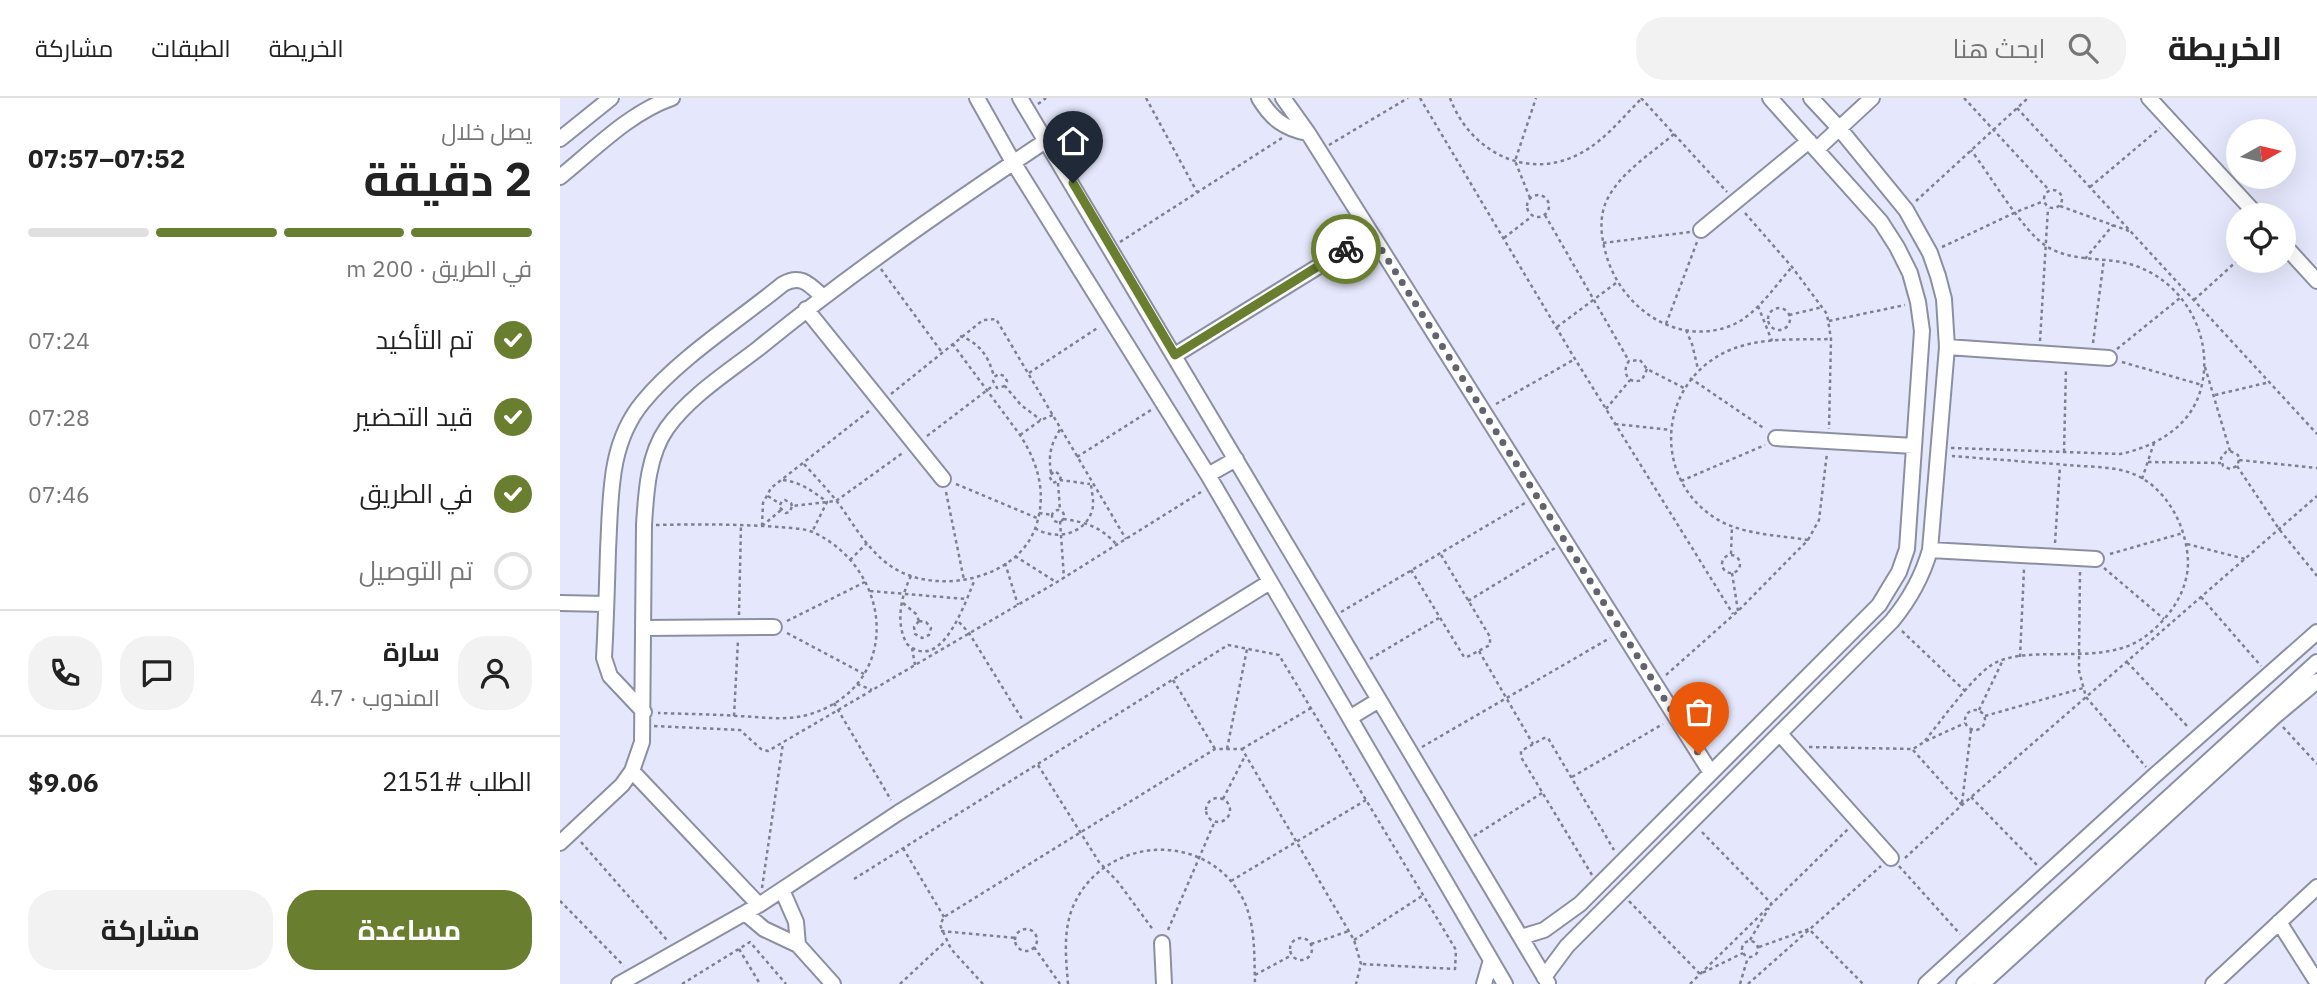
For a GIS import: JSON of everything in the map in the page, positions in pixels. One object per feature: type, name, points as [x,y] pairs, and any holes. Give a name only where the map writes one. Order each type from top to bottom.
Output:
[{"type":"street","points":[[560,139],[611,98]]},
{"type":"street","points":[[560,177],[638,115],[672,98]]},
{"type":"street","points":[[977,98],[1013,162],[1211,480],[1506,984]]},
{"type":"street","points":[[1020,98],[1546,980]]},
{"type":"street","points":[[1259,98],[1270,116],[1301,132]]},
{"type":"street","points":[[1283,98],[1301,132],[1319,151],[1711,773]]},
{"type":"street","points":[[1521,937],[1552,925],[1580,904],[1879,605],[1899,572],[1907,549],[1922,331],[1918,302],[1906,265],[1881,222],[1770,98]]},
{"type":"street","points":[[1546,980],[1558,956],[1892,621],[1917,586],[1930,550],[1947,347],[1944,299],[1930,253],[1906,210],[1811,98]]},
{"type":"street","points":[[1701,230],[1736,201],[1839,128],[1872,98]]},
{"type":"street","points":[[2149,98],[2246,203]]},
{"type":"street","points":[[560,844],[622,785],[632,771],[642,743],[646,497],[656,448],[667,429],[682,410],[806,309],[1047,140]]},
{"type":"street","points":[[1175,355],[1371,233]]},
{"type":"street","points":[[2296,258],[2317,281]]},
{"type":"street","points":[[644,719],[610,676],[605,664],[613,471],[621,440],[635,412],[674,371],[783,284],[803,279],[823,297]]},
{"type":"street","points":[[806,309],[943,478]]},
{"type":"street","points":[[1947,347],[2108,358]]},
{"type":"street","points":[[1777,439],[1914,446]]},
{"type":"street","points":[[1211,480],[1236,459]]},
{"type":"street","points":[[1930,550],[2090,559]]},
{"type":"street","points":[[619,984],[759,905],[898,813],[1270,582]]},
{"type":"street","points":[[1888,593],[1908,602]]},
{"type":"street","points":[[560,603],[606,604]]},
{"type":"street","points":[[643,628],[774,627]]},
{"type":"street","points":[[1926,984],[2197,737],[2317,632]]},
{"type":"street","points":[[1964,984],[2317,662]]},
{"type":"street","points":[[1982,984],[2274,717],[2317,681]]},
{"type":"street","points":[[1351,717],[1379,700]]},
{"type":"street","points":[[1780,734],[1891,858]]},
{"type":"street","points":[[632,771],[759,905]]},
{"type":"street","points":[[2213,984],[2317,887]]},
{"type":"street","points":[[782,890],[796,922],[798,945]]},
{"type":"street","points":[[1580,904],[1595,920]]},
{"type":"street","points":[[745,913],[764,929],[798,945],[833,984]]},
{"type":"street","points":[[2279,922],[2317,982]]},
{"type":"street","points":[[1162,943],[1164,984]]},
{"type":"street","points":[[1485,984],[1491,960]]},
{"type":"path","points":[[1319,151],[1408,98]]},
{"type":"path","points":[[1420,98],[1575,359],[1733,614]]},
{"type":"path","points":[[1450,98],[1462,124],[1471,135],[1496,154],[1515,162],[1532,164],[1549,164],[1581,153],[1595,144],[1641,98],[1793,267],[1824,307],[1829,321],[1829,441],[1819,520],[1808,540],[1738,611],[1656,685]]},
{"type":"path","points":[[1531,198],[1515,162],[1536,98]]},
{"type":"path","points":[[1964,98],[2049,190],[2057,191],[2062,198],[2060,205],[2055,209],[2048,208]]},
{"type":"path","points":[[1906,210],[2028,98]]},
{"type":"path","points":[[1146,100],[1198,192]]},
{"type":"path","points":[[2017,108],[2317,434]]},
{"type":"path","points":[[2090,187],[2170,119]]},
{"type":"path","points":[[1111,248],[1198,192],[1301,132]]},
{"type":"path","points":[[1675,134],[1613,190],[1602,216],[1603,243],[1617,283],[1639,309],[1666,324],[1686,330],[1710,330],[1730,326],[1758,306],[1793,267]]},
{"type":"path","points":[[2039,354],[2048,208],[2044,201],[2049,190]]},
{"type":"path","points":[[1542,195],[1547,199],[1548,211],[1545,215],[1532,216],[1527,204],[1531,198],[1542,195]]},
{"type":"path","points":[[1930,253],[2044,201]]},
{"type":"path","points":[[2060,205],[2132,232]]},
{"type":"path","points":[[1545,215],[1629,361]]},
{"type":"path","points":[[1504,238],[1532,216]]},
{"type":"path","points":[[2085,259],[2113,225]]},
{"type":"path","points":[[1603,243],[1701,230],[1666,324]]},
{"type":"path","points":[[874,259],[941,351]]},
{"type":"path","points":[[2091,357],[2104,260]]},
{"type":"path","points":[[2194,300],[2226,271]]},
{"type":"path","points":[[1557,327],[1617,283]]},
{"type":"path","points":[[2108,358],[2181,298]]},
{"type":"path","points":[[1829,321],[1918,302]]},
{"type":"path","points":[[1758,306],[1772,341]]},
{"type":"path","points":[[1789,315],[1824,307]]},
{"type":"path","points":[[1778,308],[1787,311],[1789,315],[1788,325],[1780,330],[1769,322],[1770,313],[1778,308]]},
{"type":"path","points":[[780,504],[780,510],[762,526],[761,512],[766,496],[781,480],[882,402],[941,351],[987,318],[996,319],[1126,539]]},
{"type":"path","points":[[1029,373],[1112,318]]},
{"type":"path","points":[[1686,330],[1699,369]]},
{"type":"path","points":[[960,337],[972,340],[983,350],[990,362],[997,388],[1005,386]]},
{"type":"path","points":[[1808,540],[1732,526],[1703,508],[1681,481],[1675,465],[1671,430],[1673,415],[1690,378],[1699,369],[1733,349],[1772,341],[1831,339]]},
{"type":"path","points":[[804,464],[884,561],[911,576],[943,581],[964,580],[1015,556],[1035,528],[1038,519],[1041,495],[1038,472],[1030,450],[1020,435],[952,343]]},
{"type":"path","points":[[2064,452],[2066,355]]},
{"type":"path","points":[[2108,358],[2202,385]]},
{"type":"path","points":[[1483,412],[1575,359]]},
{"type":"path","points":[[1629,361],[1640,360],[1647,369],[1684,388]]},
{"type":"path","points":[[1629,361],[1625,374],[1630,380],[1642,380],[1647,369]]},
{"type":"path","points":[[2148,462],[2221,463],[2230,469],[2236,466],[2238,455],[2230,451],[2204,365]]},
{"type":"path","points":[[994,377],[999,374],[1004,376],[1007,381],[1005,386]]},
{"type":"path","points":[[1690,378],[1777,439]]},
{"type":"path","points":[[1606,409],[1630,380]]},
{"type":"path","points":[[2215,396],[2270,382]]},
{"type":"path","points":[[1005,386],[1021,405],[1041,420]]},
{"type":"path","points":[[1077,457],[1163,402]]},
{"type":"path","points":[[1020,435],[1053,415]]},
{"type":"path","points":[[1615,424],[1671,430]]},
{"type":"path","points":[[1061,428],[1051,444],[1050,480],[1091,483]]},
{"type":"path","points":[[1681,481],[1777,439]]},
{"type":"path","points":[[2142,479],[2154,443]]},
{"type":"path","points":[[2221,463],[2223,455],[2230,451]]},
{"type":"path","points":[[1924,742],[1991,665],[2020,657],[2104,652],[2136,642],[2164,619],[2178,600],[2186,578],[2186,544],[2171,506],[2142,479],[2115,469],[1938,455]]},
{"type":"path","points":[[2239,460],[2317,468]]},
{"type":"path","points":[[2054,557],[2060,464]]},
{"type":"path","points":[[2236,466],[2279,529],[2317,576]]},
{"type":"path","points":[[1051,472],[1058,472],[1060,510],[1063,512],[1061,536],[1065,578]]},
{"type":"path","points":[[943,478],[1038,519]]},
{"type":"path","points":[[943,478],[964,580]]},
{"type":"path","points":[[781,480],[802,485],[827,502]]},
{"type":"path","points":[[644,719],[740,730],[764,751],[783,743],[1065,578],[1211,480]]},
{"type":"path","points":[[1035,528],[1044,534],[1061,536],[1073,532],[1086,522],[1093,501],[1091,483]]},
{"type":"path","points":[[766,496],[780,504]]},
{"type":"path","points":[[1330,618],[1537,496]]},
{"type":"path","points":[[1969,945],[1898,865],[1971,797],[2317,496]]},
{"type":"path","points":[[780,504],[785,500],[792,506],[836,501]]},
{"type":"path","points":[[811,532],[827,502]]},
{"type":"path","points":[[780,510],[783,513],[790,512],[792,506]]},
{"type":"path","points":[[1052,515],[1056,510],[1060,510]]},
{"type":"path","points":[[1039,513],[1052,515]]},
{"type":"path","points":[[1052,515],[1054,520],[1086,522],[1108,535],[1117,545]]},
{"type":"path","points":[[1731,554],[1732,526]]},
{"type":"path","points":[[2090,559],[2183,533]]},
{"type":"path","points":[[1468,601],[1565,541]]},
{"type":"path","points":[[850,560],[867,542]]},
{"type":"path","points":[[2186,544],[2245,559]]},
{"type":"path","points":[[1411,570],[1464,657],[1490,645],[1490,637],[1440,553]]},
{"type":"path","points":[[1731,554],[1740,559],[1741,564],[1736,572],[1731,573],[1725,571],[1721,564],[1724,557],[1731,554]]},
{"type":"path","points":[[2020,657],[2025,555]]},
{"type":"path","points":[[1015,556],[1057,582]]},
{"type":"path","points":[[2090,559],[2164,619]]},
{"type":"path","points":[[2090,559],[2078,655],[2083,688],[2086,697],[2154,776]]},
{"type":"path","points":[[1005,563],[1018,605]]},
{"type":"path","points":[[1731,573],[1738,611]]},
{"type":"path","points":[[911,576],[902,602],[902,631],[912,648],[915,665]]},
{"type":"path","points":[[912,648],[925,651],[949,634],[958,621],[975,577]]},
{"type":"path","points":[[774,627],[865,582]]},
{"type":"path","points":[[870,591],[966,600]]},
{"type":"path","points":[[2201,597],[2267,674]]},
{"type":"path","points":[[902,602],[916,614],[919,621]]},
{"type":"path","points":[[1359,666],[1439,618]]},
{"type":"path","points":[[919,621],[926,622],[931,628],[929,635],[922,638],[915,634],[914,627],[919,621]]},
{"type":"path","points":[[958,621],[970,633],[1029,731]]},
{"type":"path","points":[[1892,621],[1966,692]]},
{"type":"path","points":[[774,627],[864,674]]},
{"type":"path","points":[[1411,754],[1622,631]]},
{"type":"path","points":[[854,879],[1228,645],[1279,655],[1456,950],[1455,969],[1361,964]]},
{"type":"path","points":[[1227,749],[1247,649]]},
{"type":"path","points":[[1479,651],[1532,744]]},
{"type":"path","points":[[1979,710],[2003,660]]},
{"type":"path","points":[[2127,662],[2197,737]]},
{"type":"path","points":[[1172,680],[1215,749]]},
{"type":"path","points":[[857,684],[872,690]]},
{"type":"path","points":[[1984,716],[2083,688]]},
{"type":"path","points":[[834,703],[898,813]]},
{"type":"path","points":[[982,984],[946,941],[940,921],[944,917],[1215,749],[1242,749],[1311,708]]},
{"type":"path","points":[[1962,805],[1971,730],[1964,717],[1973,709],[1979,710],[1985,722],[1977,730],[1971,730]]},
{"type":"path","points":[[1572,777],[1675,716]]},
{"type":"path","points":[[2274,717],[2317,764]]},
{"type":"path","points":[[1790,746],[1913,749],[1965,723]]},
{"type":"path","points":[[1598,884],[1520,755],[1521,751],[1548,738],[1621,862]]},
{"type":"path","points":[[759,905],[783,743]]},
{"type":"path","points":[[1242,749],[1354,940],[1361,964],[1356,984]]},
{"type":"path","points":[[1913,749],[1962,805]]},
{"type":"path","points":[[1223,799],[1245,756]]},
{"type":"path","points":[[1037,764],[1103,868],[1118,881],[1162,943]]},
{"type":"path","points":[[1464,843],[1542,793]]},
{"type":"path","points":[[1971,797],[2046,874]]},
{"type":"path","points":[[1214,799],[1223,799],[1230,811],[1225,820],[1215,821],[1208,815],[1207,806],[1214,799]]},
{"type":"path","points":[[1230,882],[1366,800]]},
{"type":"path","points":[[1690,984],[1857,819]]},
{"type":"path","points":[[1162,943],[1215,821]]},
{"type":"path","points":[[1693,822],[1772,904]]},
{"type":"path","points":[[572,832],[677,951]]},
{"type":"path","points":[[903,848],[944,917]]},
{"type":"path","points":[[1068,984],[1067,926],[1080,893],[1103,868],[1122,856],[1163,849],[1180,850],[1222,872],[1243,899],[1250,922],[1255,984]]},
{"type":"path","points":[[1748,984],[1891,858]]},
{"type":"path","points":[[1621,894],[1700,974]]},
{"type":"path","points":[[1354,940],[1423,896]]},
{"type":"path","points":[[560,901],[634,976]]},
{"type":"path","points":[[1750,940],[1756,942],[1759,947],[1758,953],[1753,957],[1743,953],[1742,948],[1745,942],[1750,940],[1772,904]]},
{"type":"path","points":[[1759,947],[1809,929]]},
{"type":"path","points":[[1809,929],[1863,984]]},
{"type":"path","points":[[1029,930],[1037,940],[1034,947],[1026,951],[1018,947],[1016,938],[1021,931],[1029,930]]},
{"type":"path","points":[[941,931],[1016,938]]},
{"type":"path","points":[[1311,944],[1349,931]]},
{"type":"path","points":[[1296,939],[1304,939],[1311,944],[1308,957],[1299,959],[1292,955],[1290,946],[1296,939]]},
{"type":"path","points":[[900,984],[946,941]]},
{"type":"path","points":[[682,984],[750,942],[785,982],[778,984]]},
{"type":"path","points":[[1034,947],[1060,984]]},
{"type":"path","points":[[739,949],[760,984]]},
{"type":"path","points":[[1700,974],[1743,953]]},
{"type":"path","points":[[1255,975],[1292,955]]},
{"type":"path","points":[[1740,984],[1748,957]]},
{"type":"way so far","points":[[1346,249],[1371,233],[1699,754]]},
{"type":"route","points":[[1073,183],[1175,355],[1346,249]]}]
